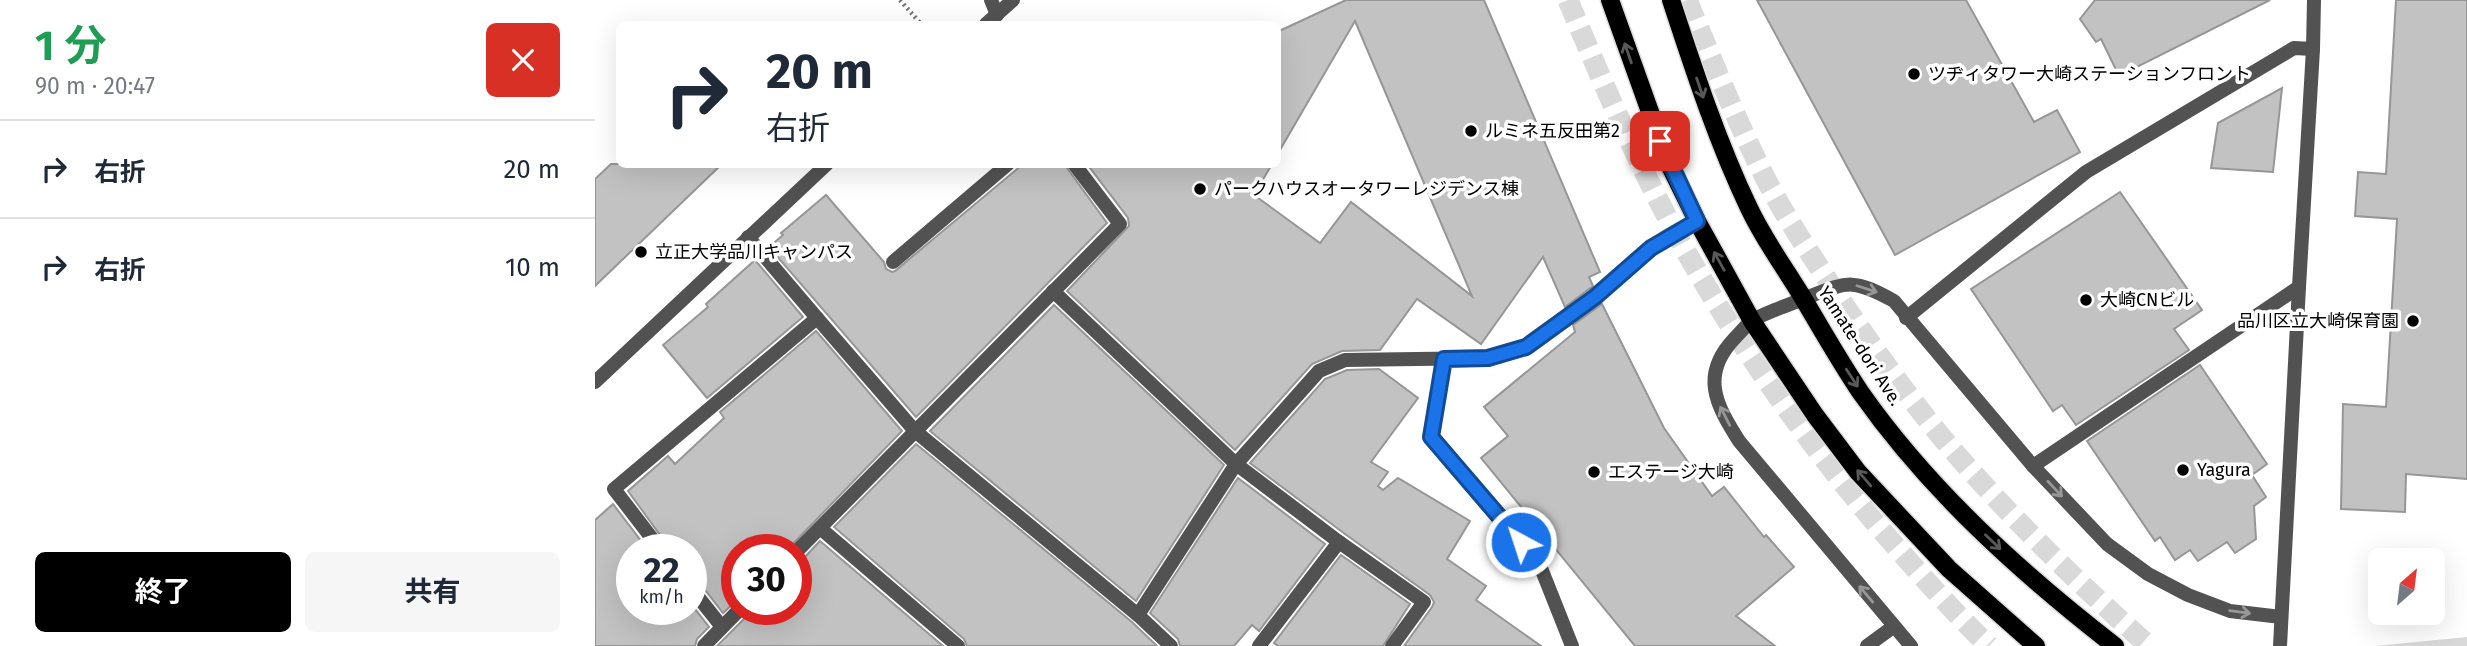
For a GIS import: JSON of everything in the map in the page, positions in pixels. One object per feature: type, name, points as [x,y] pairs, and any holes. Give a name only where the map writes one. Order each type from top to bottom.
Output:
[{"type":"main road","points":[[1610,0],[1668,162],[1752,321],[1815,415],[1858,472],[1949,569],[2036,646]]},
{"type":"main road","name":"Yamate-dori Ave.","points":[[1671,0],[1701,90],[1749,209],[1773,253],[1862,394],[1945,494],[2036,582],[2115,646]]},
{"type":"street","points":[[991,0],[991,20]]},
{"type":"street","points":[[991,20],[1013,0]]},
{"type":"street","points":[[2280,646],[2313,49],[2313,0]]},
{"type":"street","points":[[1906,318],[2085,172],[2294,48],[2313,49]]},
{"type":"street","points":[[595,382],[823,168]]},
{"type":"street","points":[[893,262],[1003,168]]},
{"type":"street","points":[[812,536],[1120,224],[1077,168]]},
{"type":"street","points":[[1138,615],[1236,464],[1319,371],[1345,360],[1488,358],[1526,347],[1595,297],[1651,248],[1697,221]]},
{"type":"street","points":[[748,237],[915,432],[1138,615],[1171,646]]},
{"type":"street","points":[[1911,646],[1739,441],[1715,395],[1714,370],[1724,350],[1752,321],[1845,283],[1873,289],[1894,301],[2033,466],[2107,544],[2148,574],[2188,595],[2230,611],[2281,617]]},
{"type":"street","points":[[2033,466],[2299,287]]},
{"type":"street","points":[[1053,291],[1236,464],[1339,542],[1424,601],[1392,646]]},
{"type":"street","points":[[649,534],[614,489],[817,318]]},
{"type":"street","points":[[1444,359],[1431,437],[1539,563],[1572,646]]},
{"type":"street","points":[[820,528],[958,646]]},
{"type":"street","points":[[1259,646],[1339,542]]},
{"type":"street","points":[[707,609],[722,628]]},
{"type":"street","points":[[704,646],[725,625]]},
{"type":"street","points":[[1867,646],[1893,627]]},
{"type":"path","points":[[900,0],[918,21]]},
{"type":"shaded area","points":[[2467,637],[2467,646],[2375,646]]},
{"type":"building","points":[[1346,0],[1484,0],[1600,272],[1589,277],[1593,286],[1565,307],[1543,257],[1481,344],[1417,299],[1380,350],[1342,351],[1312,364],[1235,450],[1067,291],[1129,226],[1128,218],[1090,168],[1270,168],[1254,195],[1320,243],[1351,202],[1472,296],[1355,21],[1281,148],[1281,30]]},
{"type":"building","name":"ツヂィタワー大崎ステーションフロント","points":[[1757,0],[1966,0],[2034,122],[2057,110],[2080,152],[1895,255]]},
{"type":"building","points":[[2095,0],[2270,0],[2119,76],[2101,39],[2096,42],[2080,19]]},
{"type":"building","points":[[2396,0],[2467,0],[2467,479],[2406,474],[2405,512],[2341,509],[2343,404],[2386,407],[2397,219],[2355,216],[2358,172],[2386,174]]},
{"type":"building","points":[[2282,88],[2273,172],[2211,168],[2218,123]]},
{"type":"building","points":[[611,164],[616,164],[616,168],[718,168],[595,286],[595,179]]},
{"type":"building","points":[[1018,168],[1067,168],[1107,223],[916,417],[769,247],[783,235],[781,233],[826,195],[884,262],[886,269],[895,271]]},
{"type":"building","name":"大崎CNビル","points":[[2120,192],[2202,310],[2174,329],[2189,350],[2076,425],[2062,405],[2053,411],[1971,289]]},
{"type":"building","points":[[755,260],[803,317],[707,398],[663,345],[708,307],[706,304]]},
{"type":"building","name":"エステージ大崎","points":[[1602,304],[1664,428],[1712,496],[1724,487],[1764,537],[1766,535],[1794,567],[1736,616],[1775,646],[1635,646],[1481,458],[1508,436],[1484,407],[1575,332],[1573,325]]},
{"type":"building","points":[[1054,305],[1224,465],[1136,601],[930,431]]},
{"type":"building","points":[[816,331],[902,431],[802,534],[721,534],[721,610],[707,592],[707,534],[659,534],[628,491],[668,456],[675,464],[724,418],[720,412]]},
{"type":"building","name":"Yagura","points":[[2200,365],[2267,464],[2252,475],[2266,497],[2254,506],[2256,539],[2235,553],[2227,542],[2198,561],[2190,550],[2175,560],[2160,537],[2155,541],[2087,441]]},
{"type":"building","points":[[1379,369],[1418,398],[1371,462],[1388,472],[1378,486],[1383,490],[1398,478],[1470,521],[1447,559],[1486,586],[1476,600],[1541,646],[1404,646],[1432,607],[1434,602],[1430,595],[1250,463],[1325,379],[1347,370]]},
{"type":"building","points":[[916,444],[1132,622],[1157,646],[967,646],[964,639],[834,527]]},
{"type":"building","points":[[1238,478],[1325,544],[1259,631],[1252,625],[1234,646],[1180,646],[1178,639],[1150,613]]},
{"type":"building","points":[[613,504],[636,534],[616,534],[616,625],[707,624],[709,627],[697,639],[695,646],[595,646],[595,520]]},
{"type":"building","points":[[820,541],[943,646],[717,646],[738,625],[812,625],[812,549]]},
{"type":"building","points":[[1341,555],[1410,604],[1383,646],[1278,646],[1274,643]]},
{"type":"tunnel","points":[[1568,0],[1614,108],[1652,187],[1688,255],[1763,375],[1818,451],[1877,525],[1931,587],[1989,646]]},
{"type":"tunnel","points":[[1687,0],[1737,119],[1771,189],[1805,246],[1881,358],[1936,430],[2021,525],[2149,646]]},
{"type":"place","name":"ツヂィタワー大崎ステーションフロント","points":[[1914,74]]},
{"type":"place","name":"ルミネ五反田第2","points":[[1471,131]]},
{"type":"place","name":"パークハウスオータワーレジデンス棟","points":[[1200,189]]},
{"type":"place","name":"立正大学品川キャンパス","points":[[641,252]]},
{"type":"place","name":"大崎CNビル","points":[[2086,300]]},
{"type":"place","name":"品川区立大崎保育園","points":[[2413,321]]},
{"type":"place","name":"Yagura","points":[[2183,470]]},
{"type":"place","name":"エステージ大崎","points":[[1594,472]]},
{"type":"route","points":[[1521,542],[1431,437],[1444,359],[1488,358],[1526,347],[1595,297],[1651,248],[1697,221],[1660,141]]}]
